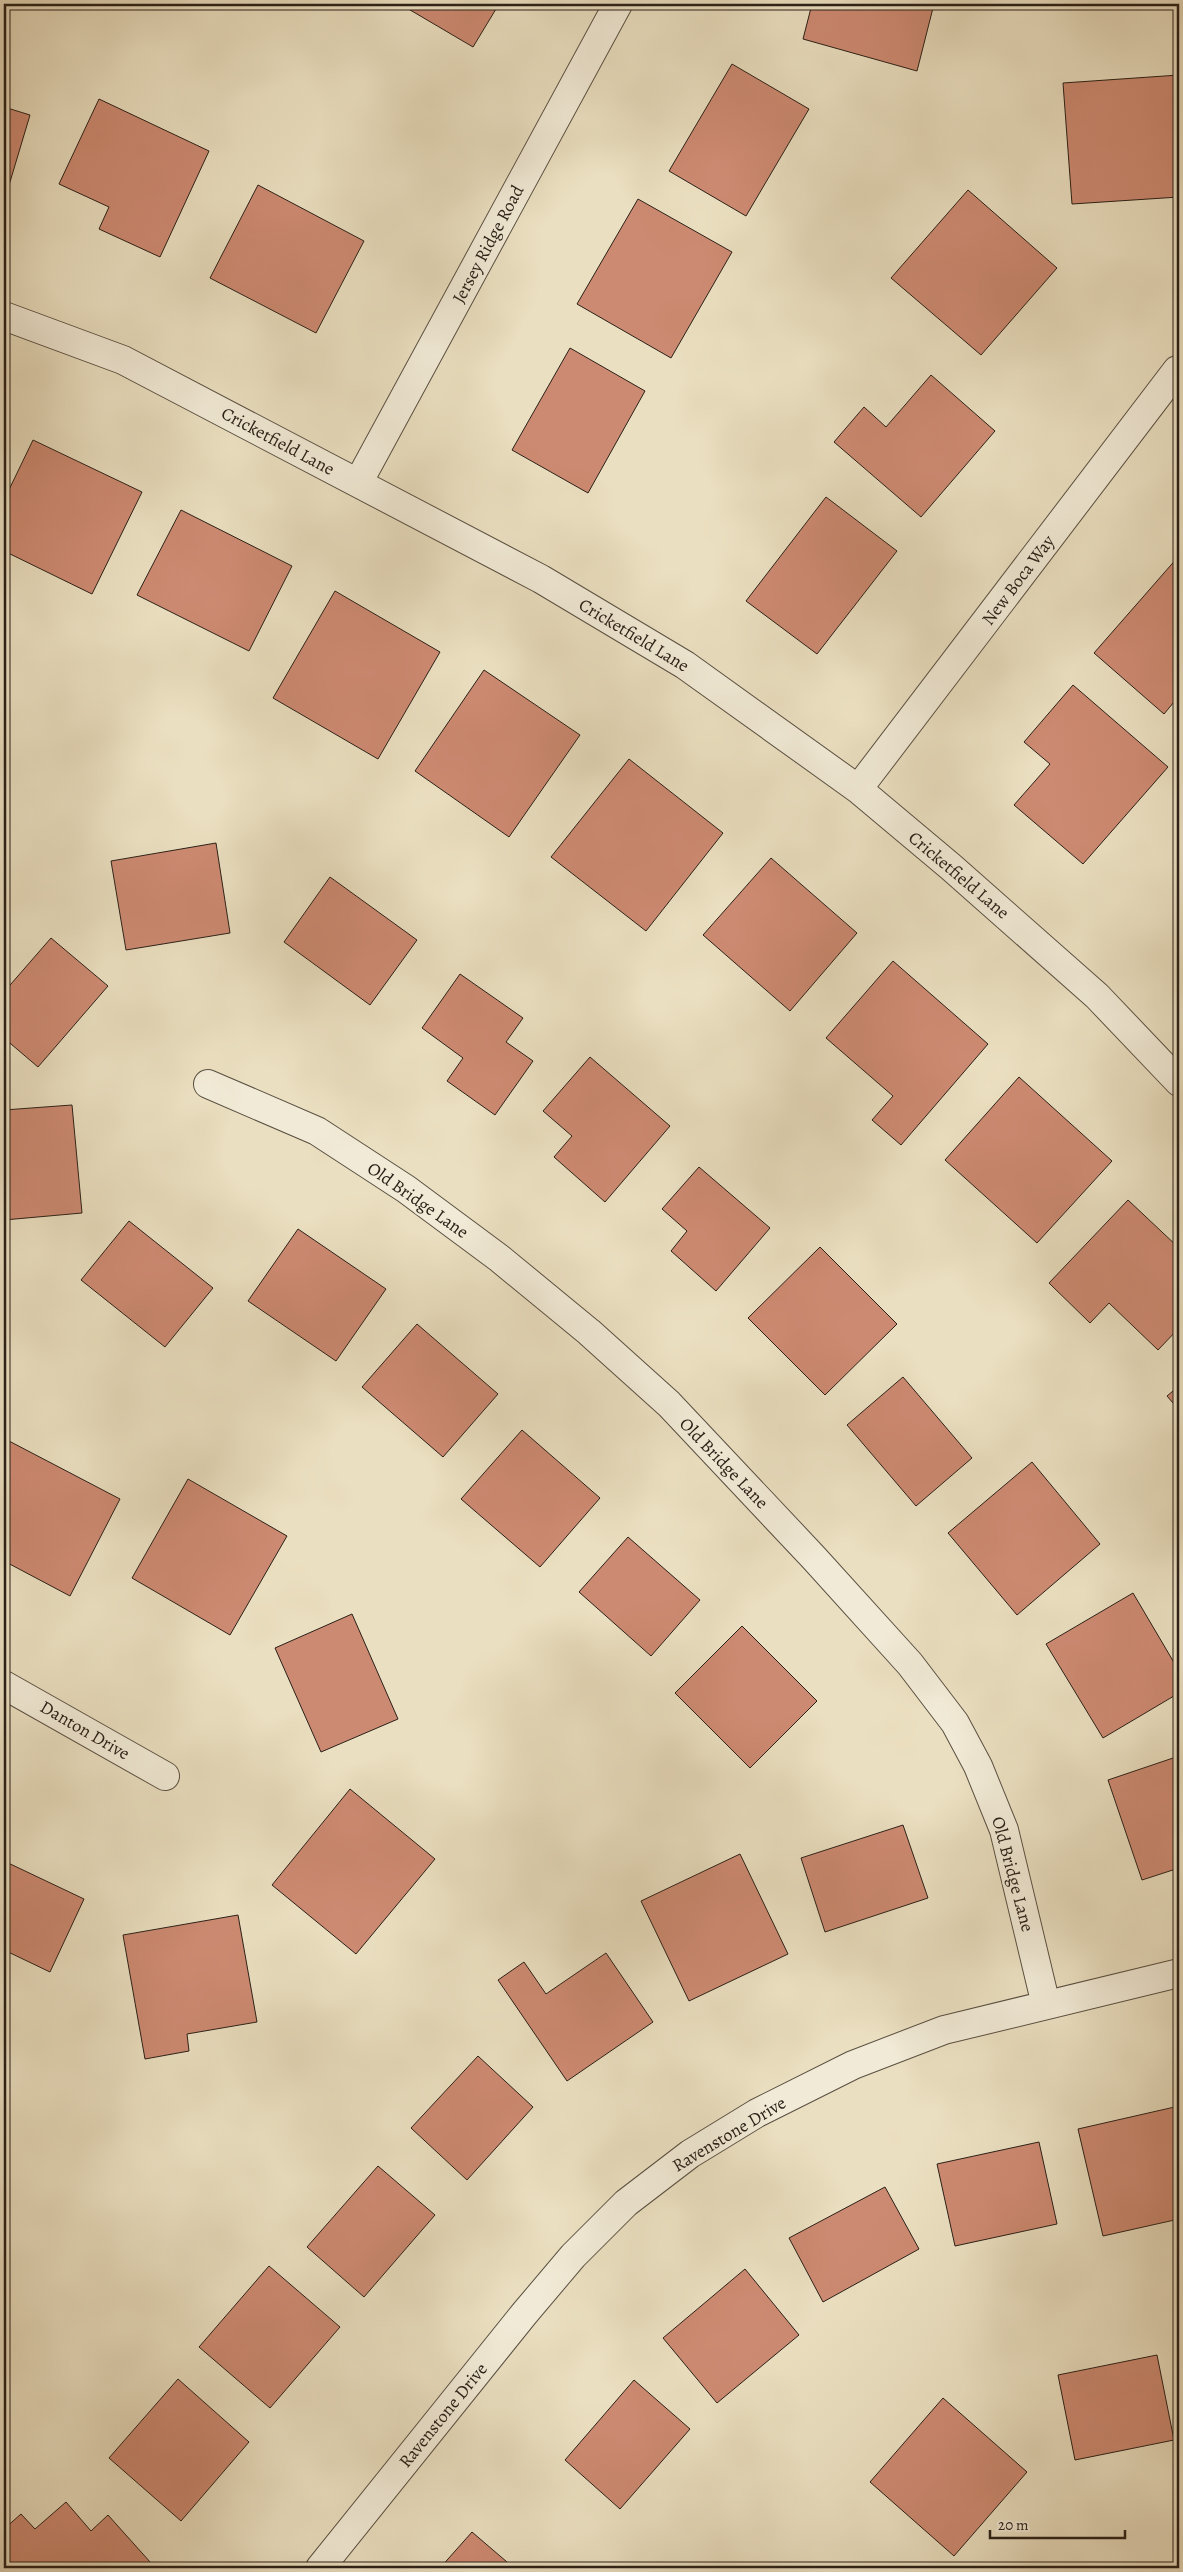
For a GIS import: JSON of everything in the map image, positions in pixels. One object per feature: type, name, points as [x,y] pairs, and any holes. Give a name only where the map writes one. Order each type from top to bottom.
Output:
[{"type":"street","name":"Jersey Ridge Road","points":[[358,483],[618,4]]},
{"type":"street","name":"Cricketfield Lane","points":[[4,316],[123,360],[541,579],[685,665],[858,789],[1022,928],[1097,996],[1179,1082]]},
{"type":"street","name":"New Boca Way","points":[[858,789],[1177,370]]},
{"type":"street","name":"Old Bridge Lane","points":[[208,1084],[317,1131],[406,1189],[498,1258],[589,1332],[669,1404],[814,1558],[910,1664],[955,1723],[978,1766],[1004,1830],[1046,2005]]},
{"type":"street","name":"Danton Drive","points":[[4,1685],[165,1776]]},
{"type":"street","name":"Ravenstone Drive","points":[[320,2568],[524,2314],[573,2256],[626,2203],[690,2154],[758,2113],[853,2065],[944,2030],[1179,1972]]},
{"type":"building","points":[[400,4],[499,4],[473,47]]},
{"type":"building","points":[[812,4],[934,4],[917,71],[803,39]]},
{"type":"building","points":[[732,64],[809,109],[746,216],[669,171]]},
{"type":"building","points":[[1179,75],[1179,197],[1072,204],[1063,83]]},
{"type":"building","points":[[99,99],[209,151],[160,257],[99,229],[109,207],[59,184]]},
{"type":"building","points":[[4,107],[30,115],[4,202]]},
{"type":"building","points":[[258,185],[364,241],[316,333],[210,278]]},
{"type":"building","points":[[968,190],[1057,268],[981,355],[891,278]]},
{"type":"building","points":[[638,199],[732,252],[671,358],[577,304]]},
{"type":"building","points":[[570,348],[645,391],[588,493],[512,450]]},
{"type":"building","points":[[931,375],[995,431],[921,517],[834,442],[864,407],[886,427]]},
{"type":"building","points":[[33,440],[142,492],[92,594],[4,551],[4,500]]},
{"type":"building","points":[[826,497],[897,551],[817,654],[746,601]]},
{"type":"building","points":[[181,510],[292,566],[249,651],[137,595]]},
{"type":"building","points":[[1178,557],[1179,696],[1164,714],[1094,653]]},
{"type":"building","points":[[335,591],[440,652],[378,759],[273,698]]},
{"type":"building","points":[[484,670],[580,735],[509,837],[415,771]]},
{"type":"building","points":[[1073,685],[1168,767],[1083,864],[1014,805],[1050,764],[1024,742]]},
{"type":"building","points":[[629,759],[723,833],[646,931],[551,857]]},
{"type":"building","points":[[216,843],[230,933],[126,950],[111,861]]},
{"type":"building","points":[[771,858],[857,933],[790,1011],[703,935]]},
{"type":"building","points":[[330,877],[417,940],[370,1005],[284,942]]},
{"type":"building","points":[[51,938],[108,986],[38,1067],[4,1038],[4,992]]},
{"type":"building","points":[[893,961],[988,1044],[901,1145],[872,1120],[893,1096],[826,1038]]},
{"type":"building","points":[[460,974],[523,1018],[506,1042],[533,1061],[495,1115],[447,1081],[463,1058],[422,1028]]},
{"type":"building","points":[[590,1057],[670,1126],[605,1202],[554,1157],[572,1136],[543,1111]]},
{"type":"building","points":[[1019,1077],[1112,1161],[1037,1243],[945,1160]]},
{"type":"building","points":[[72,1105],[82,1213],[4,1220],[4,1110]]},
{"type":"building","points":[[699,1167],[770,1228],[716,1291],[671,1251],[687,1231],[662,1209]]},
{"type":"building","points":[[1128,1200],[1179,1248],[1179,1328],[1158,1350],[1109,1303],[1090,1323],[1049,1283]]},
{"type":"building","points":[[129,1221],[213,1288],[165,1347],[81,1280]]},
{"type":"building","points":[[298,1229],[386,1289],[336,1361],[248,1301]]},
{"type":"building","points":[[820,1247],[897,1324],[825,1395],[748,1318]]},
{"type":"building","points":[[417,1324],[498,1394],[443,1457],[362,1387]]},
{"type":"building","points":[[903,1377],[972,1458],[916,1506],[847,1425]]},
{"type":"building","points":[[1179,1386],[1179,1410],[1167,1396]]},
{"type":"building","points":[[522,1430],[600,1498],[540,1567],[461,1499]]},
{"type":"building","points":[[9,1441],[120,1499],[70,1596],[4,1561],[4,1450]]},
{"type":"building","points":[[1032,1462],[1100,1544],[1017,1615],[948,1533]]},
{"type":"building","points":[[188,1479],[287,1536],[230,1635],[132,1578]]},
{"type":"building","points":[[628,1537],[700,1600],[651,1656],[579,1592]]},
{"type":"building","points":[[1133,1593],[1179,1671],[1179,1693],[1103,1738],[1046,1644]]},
{"type":"building","points":[[352,1614],[398,1719],[321,1752],[275,1648]]},
{"type":"building","points":[[742,1626],[817,1701],[750,1768],[675,1693]]},
{"type":"building","points":[[1179,1756],[1179,1868],[1142,1880],[1108,1780]]},
{"type":"building","points":[[350,1789],[435,1859],[356,1954],[272,1885]]},
{"type":"building","points":[[903,1825],[928,1898],[825,1932],[801,1858]]},
{"type":"building","points":[[740,1854],[788,1954],[689,2001],[641,1901]]},
{"type":"building","points":[[4,1861],[84,1899],[50,1972],[4,1950]]},
{"type":"building","points":[[238,1915],[257,2022],[187,2034],[189,2051],[145,2059],[123,1935]]},
{"type":"building","points":[[606,1953],[653,2022],[567,2081],[498,1980],[524,1962],[546,1994]]},
{"type":"building","points":[[478,2056],[533,2107],[467,2180],[411,2128]]},
{"type":"building","points":[[1179,2106],[1179,2219],[1103,2236],[1078,2129]]},
{"type":"building","points":[[1039,2142],[1057,2224],[955,2246],[937,2164]]},
{"type":"building","points":[[378,2166],[435,2215],[364,2297],[307,2247]]},
{"type":"building","points":[[885,2187],[919,2249],[823,2302],[789,2238]]},
{"type":"building","points":[[269,2266],[340,2327],[270,2408],[199,2347]]},
{"type":"building","points":[[745,2269],[799,2335],[717,2403],[663,2338]]},
{"type":"building","points":[[1157,2355],[1174,2440],[1075,2460],[1058,2375]]},
{"type":"building","points":[[178,2379],[249,2442],[181,2521],[109,2458]]},
{"type":"building","points":[[634,2380],[690,2429],[620,2509],[565,2460]]},
{"type":"building","points":[[943,2398],[1027,2472],[954,2556],[870,2482]]},
{"type":"building","points":[[66,2502],[91,2531],[108,2515],[151,2563],[145,2568],[11,2568],[4,2560],[4,2529],[21,2514],[35,2529]]},
{"type":"building","points":[[472,2532],[514,2568],[440,2568]]}]
